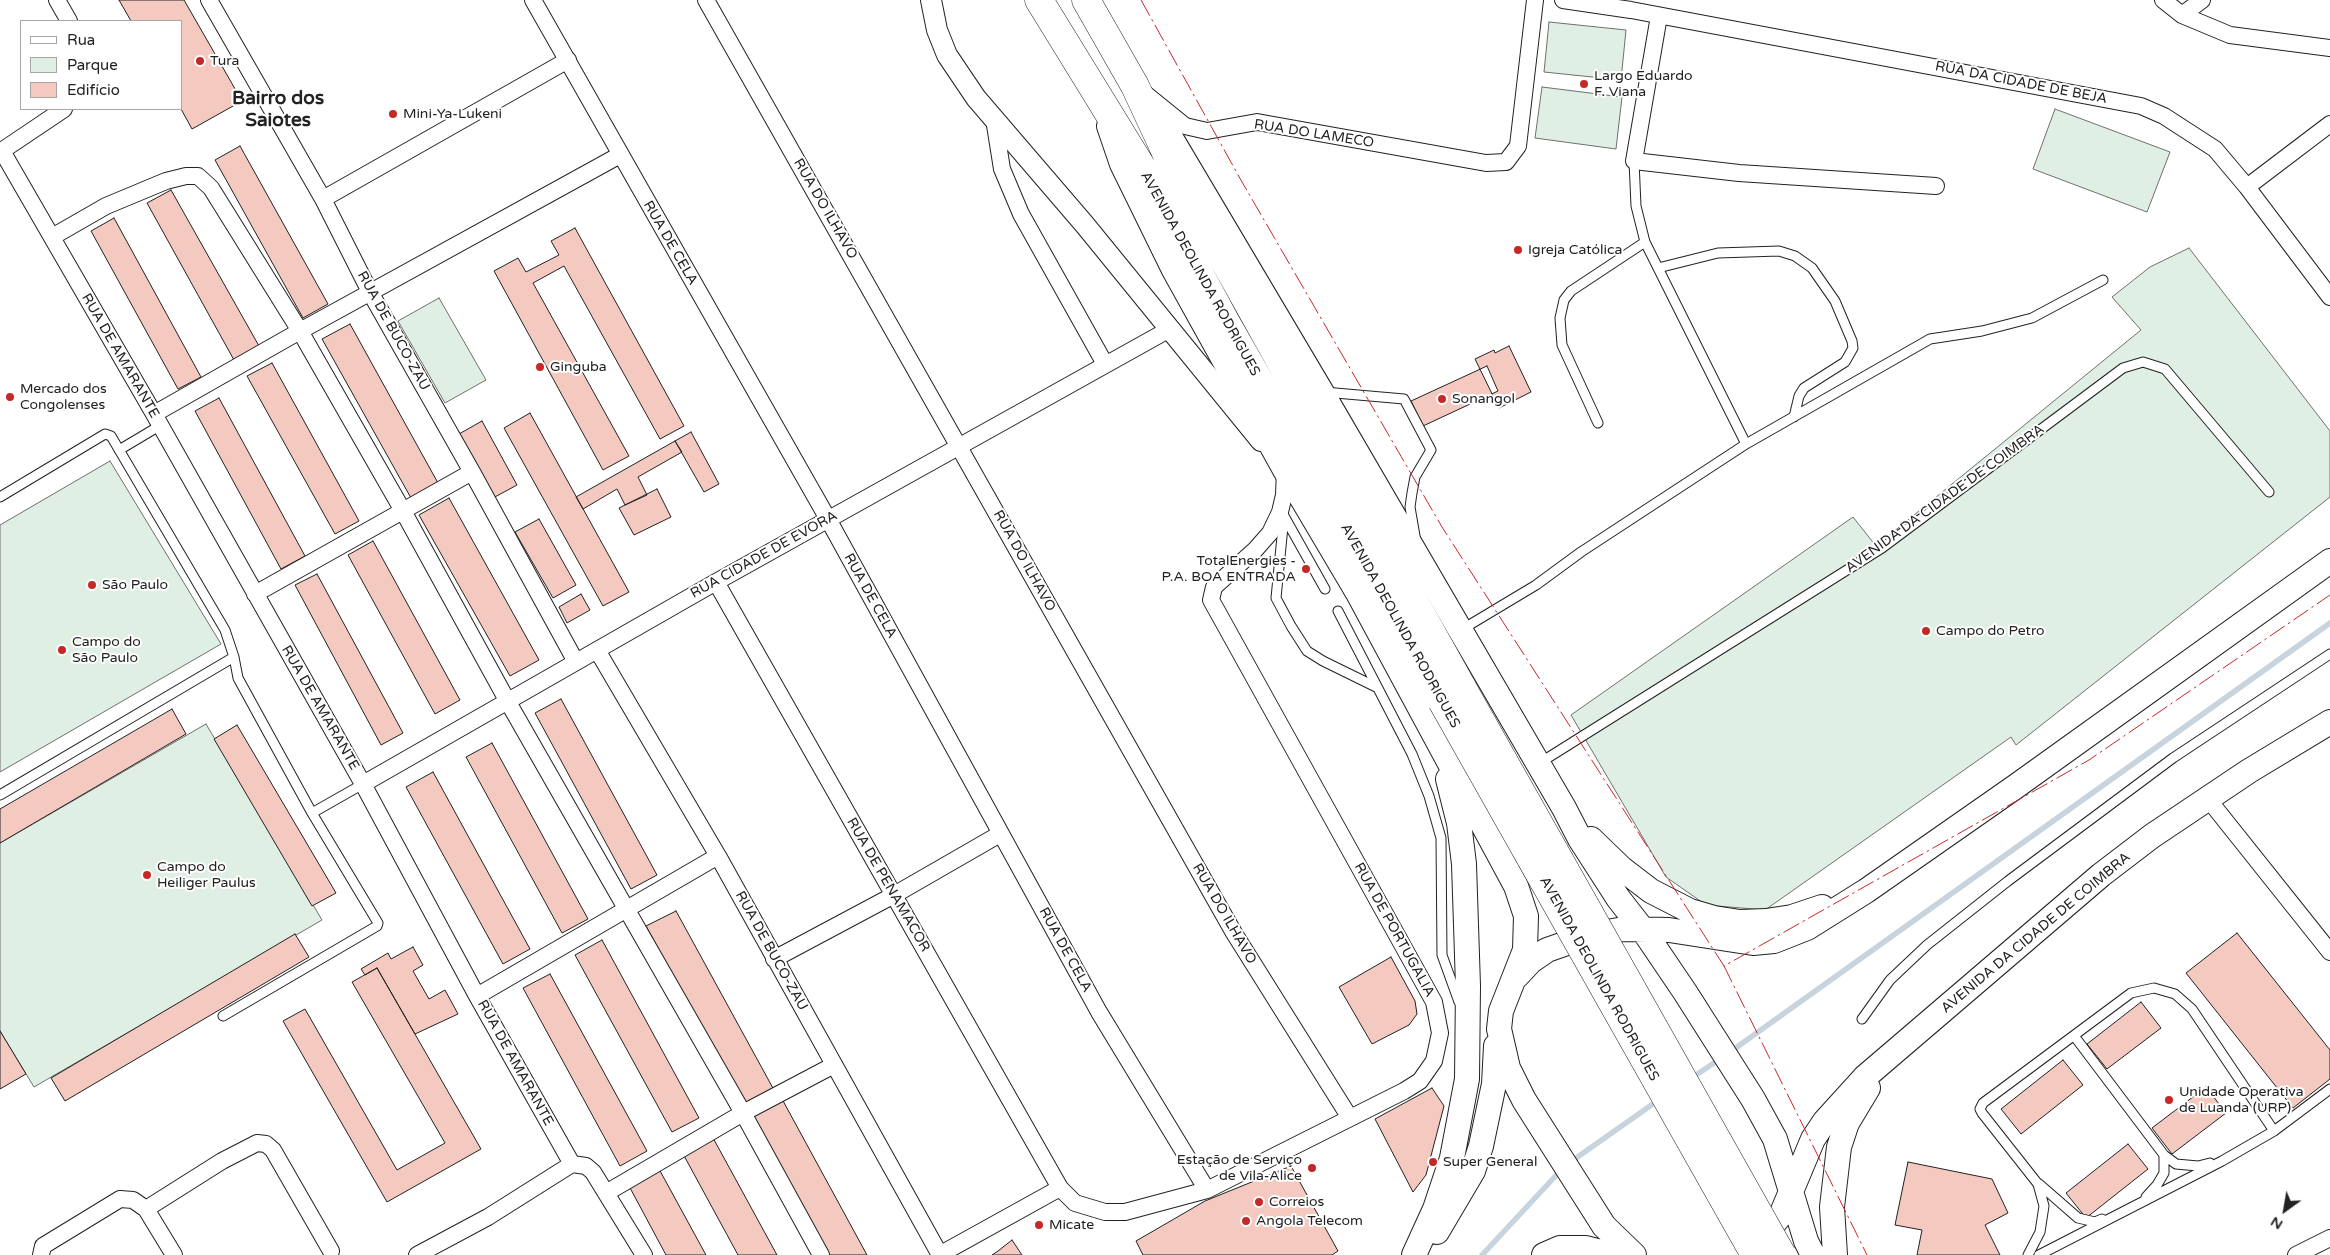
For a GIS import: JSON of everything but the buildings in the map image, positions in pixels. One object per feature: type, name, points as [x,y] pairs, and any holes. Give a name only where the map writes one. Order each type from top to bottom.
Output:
[{"type":"highway","name":"AVENIDA DEOLINDA RODRIGUES","points":[[1040,0],[1143,169],[1225,321],[1755,1255]]},
{"type":"highway","name":"AVENIDA DEOLINDA RODRIGUES","points":[[1086,0],[1135,86],[1176,174],[1441,699],[1782,1255]]},
{"type":"main road","points":[[1135,86],[1177,146],[1599,869],[1685,992],[1753,1099],[1775,1139],[1806,1241],[1813,1255]]},
{"type":"main road","points":[[1101,100],[1122,164],[1170,261],[1285,470],[1358,595],[1441,699],[1516,886],[1526,916],[1525,950],[1501,1011],[1488,1117],[1476,1163],[1458,1198],[1421,1255]]},
{"type":"main road","points":[[1515,978],[1531,961],[1546,950],[1590,935],[1624,929],[1669,930],[1753,943],[1774,941],[1808,928],[1866,891],[2330,561]]},
{"type":"main road","points":[[1414,1255],[1441,1193],[1458,1134],[1467,1079],[1466,905],[1459,823],[1450,784],[1441,699]]},
{"type":"main road","name":"AVENIDA DA CIDADE DE COIMBRA","points":[[1744,1255],[1762,1242],[1782,1213],[1813,1139],[1825,1121],[1865,1077],[2101,875],[2152,836],[2249,771],[2330,722]]},
{"type":"main road","points":[[1564,808],[1599,848],[1634,879],[1663,898],[1690,911],[1714,918],[1740,922],[1792,917],[1866,891]]},
{"type":"main road","points":[[1835,1255],[1832,1207],[1834,1171],[1847,1123],[1864,1093],[1926,1026]]},
{"type":"main road","points":[[1499,1029],[1508,1068],[1524,1100],[1604,1226],[1634,1255]]},
{"type":"main road","points":[[1544,1255],[1560,1248],[1586,1248],[1612,1255]]},
{"type":"street","points":[[57,0],[68,20]]},
{"type":"street","name":"RUA DE BUCO-ZAU","points":[[209,0],[323,199],[370,292],[472,472],[576,662]]},
{"type":"street","name":"RUA DE CELA","points":[[533,0],[828,519],[1099,1012],[1207,1190]]},
{"type":"street","name":"RUA DO ILHAVO","points":[[706,0],[1234,933],[1350,1118]]},
{"type":"street","points":[[931,0],[937,30],[947,55],[961,78],[1085,225],[1168,330],[1285,470]]},
{"type":"street","name":"RUA DO LAMECO","points":[[1135,86],[1185,126],[1207,132],[1257,122],[1486,162],[1506,162],[1518,146],[1535,0]]},
{"type":"street","name":"RUA DA CIDADE DE BEJA","points":[[1564,0],[1632,5],[1659,16],[2141,106],[2164,116],[2215,149],[2247,187],[2330,298]]},
{"type":"street","points":[[2163,0],[2182,15],[2240,37],[2330,48]]},
{"type":"street","points":[[2182,15],[2202,0]]},
{"type":"street","points":[[1659,16],[1634,161],[1740,174],[1936,186]]},
{"type":"street","points":[[323,199],[568,60]]},
{"type":"street","points":[[1,152],[63,110]]},
{"type":"street","points":[[994,119],[1002,169],[1021,214],[1105,364]]},
{"type":"street","points":[[2247,187],[2330,124]]},
{"type":"street","name":"RUA DE AMARANTE","points":[[1,152],[158,420],[363,784],[477,996],[572,1164]]},
{"type":"street","points":[[158,420],[300,331],[620,155]]},
{"type":"street","points":[[52,237],[106,206],[166,182],[186,176],[198,176],[210,188],[300,331],[821,1255]]},
{"type":"street","name":"RUA CIDADE DE EVORA","points":[[363,784],[716,582],[1168,330]]},
{"type":"street","name":"RUA DE PORTUGALIA","points":[[1060,1188],[1075,1203],[1105,1212],[1124,1212],[1207,1190],[1404,1091],[1420,1081],[1434,1061],[1440,1033],[1434,1002],[1211,600],[1214,587],[1255,550],[1270,533],[1282,513],[1285,470]]},
{"type":"street","points":[[255,594],[472,472]]},
{"type":"street","name":"RUA DE PENAMACOR","points":[[716,582],[1060,1188]]},
{"type":"street","name":"RUA DE BUCO-ZAU","points":[[598,650],[718,856],[939,1255]]},
{"type":"street","points":[[2208,799],[2328,947]]},
{"type":"street","points":[[774,959],[894,895],[1000,834]]},
{"type":"street","points":[[477,996],[718,856]]},
{"type":"street","points":[[606,1193],[742,1113],[834,1065]]},
{"type":"street","points":[[146,1209],[222,1161],[257,1143],[266,1144],[273,1150],[331,1251]]},
{"type":"street","points":[[417,1255],[488,1216],[572,1164],[586,1166],[593,1172],[644,1255]]},
{"type":"street","points":[[939,1255],[1060,1188]]},
{"type":"street","points":[[40,1255],[43,1246],[120,1199],[133,1200],[146,1209],[174,1255]]},
{"type":"street","points":[[2296,1255],[2330,1238]]},
{"type":"lane","points":[[1634,161],[1636,206],[1645,242],[1746,444]]},
{"type":"lane","points":[[1598,423],[1562,345],[1560,318],[1564,300],[1571,291],[1645,242]]},
{"type":"lane","points":[[1658,268],[1718,253],[1779,251],[1795,256],[1812,268],[1835,301],[1852,341],[1853,348],[1846,362],[1804,388],[1799,396],[1794,417]]},
{"type":"lane","points":[[1460,630],[1536,585],[1581,552],[1746,444],[1930,340],[1982,331],[2032,318],[2103,280]]},
{"type":"lane","name":"AVENIDA DA CIDADE DE COIMBRA","points":[[1538,764],[1882,548],[2123,368],[2144,362],[2165,369],[2269,492]]},
{"type":"lane","points":[[1321,391],[1404,399],[1431,450],[1415,477],[1410,507],[1421,563]]},
{"type":"lane","points":[[119,450],[158,420]]},
{"type":"lane","points":[[0,498],[105,434],[111,436],[225,630],[234,657],[238,678],[312,813],[377,925],[223,1016]]},
{"type":"lane","points":[[1282,513],[1325,589]]},
{"type":"lane","points":[[1282,513],[1276,598],[1291,626],[1308,651],[1323,661],[1376,687]]},
{"type":"lane","points":[[1338,611],[1412,754],[1429,796],[1441,838],[1442,955],[1468,1027]]},
{"type":"lane","points":[[1862,1019],[1890,980],[1909,962],[2008,881],[2173,758],[2330,654]]},
{"type":"lane","points":[[0,795],[234,657]]},
{"type":"lane","points":[[312,813],[363,784]]},
{"type":"lane","points":[[2119,1215],[2094,1222],[2078,1218],[2038,1184],[1980,1109],[1983,1103],[2075,1037],[2131,993],[2154,988],[2175,994],[2192,1009],[2274,1131]]},
{"type":"lane","points":[[2075,1037],[2164,1155],[2176,1164],[2198,1166],[2222,1161]]},
{"type":"lane","points":[[2039,1255],[2222,1161],[2274,1131],[2330,1089]]},
{"type":"lane","points":[[2141,1203],[2157,1185],[2164,1173],[2164,1155]]},
{"type":"lane","points":[[2028,1255],[2040,1232],[2044,1206],[2038,1184]]},
{"type":"green space","points":[[1549,22],[1626,30],[1621,80],[1544,72]]},
{"type":"green space","points":[[1542,87],[1622,97],[1616,149],[1535,138]]},
{"type":"green space","points":[[2055,109],[2170,152],[2147,212],[2033,169]]},
{"type":"green space","name":"Campo do Petro","points":[[2189,248],[2330,431],[2330,497],[2016,745],[2011,737],[1765,910],[1706,905],[1666,877],[1571,715],[1853,517],[1876,546],[2141,330],[2112,297],[2150,267]]},
{"type":"green space","points":[[439,298],[486,380],[445,403],[398,321]]},
{"type":"green space","name":"São Paulo","points":[[110,461],[221,644],[0,772],[0,525]]},
{"type":"green space","name":"Campo do Heiliger Paulus","points":[[206,724],[322,920],[34,1087],[0,1031],[0,843]]},
{"type":"waterway","points":[[1730,1052],[2330,623]]},
{"type":"waterway","points":[[1690,1079],[1720,1059]]},
{"type":"waterway","points":[[1569,1163],[1660,1099]]},
{"type":"waterway","points":[[1482,1255],[1562,1169]]},
{"type":"power","points":[[1141,0],[1242,182],[1442,527],[1724,966],[2089,760],[2330,595]]},
{"type":"power","points":[[1724,966],[1867,1255]]},
{"type":"place","name":"Tura","points":[[200,61]]},
{"type":"place","name":"Largo Eduardo F. Viana","points":[[1584,84]]},
{"type":"place","name":"Mini-Ya-Lukeni","points":[[393,114]]},
{"type":"place","name":"Igreja Católica","points":[[1518,250]]},
{"type":"place","name":"Ginguba","points":[[540,367]]},
{"type":"place","name":"Mercado dos Congolenses","points":[[10,397]]},
{"type":"place","name":"Sonangol","points":[[1442,399]]},
{"type":"place","name":"TotalEnergies - P.A. BOA ENTRADA","points":[[1306,569]]},
{"type":"place","name":"São Paulo","points":[[92,585]]},
{"type":"place","name":"Campo do Petro","points":[[1926,631]]},
{"type":"place","name":"Campo do São Paulo","points":[[62,650]]},
{"type":"place","name":"Campo do Heiliger Paulus","points":[[147,875]]},
{"type":"place","name":"Unidade Operativa de Luanda (URP)","points":[[2169,1100]]},
{"type":"place","name":"Super General","points":[[1433,1162]]},
{"type":"place","name":"Estação de Serviço de Vila-Alice","points":[[1312,1168]]},
{"type":"place","name":"Correios","points":[[1259,1202]]},
{"type":"place","name":"Angola Telecom","points":[[1246,1221]]},
{"type":"place","name":"Micate","points":[[1039,1225]]},
{"type":"district","name":"Bairro dos Saiotes","points":[[278,110]]}]
